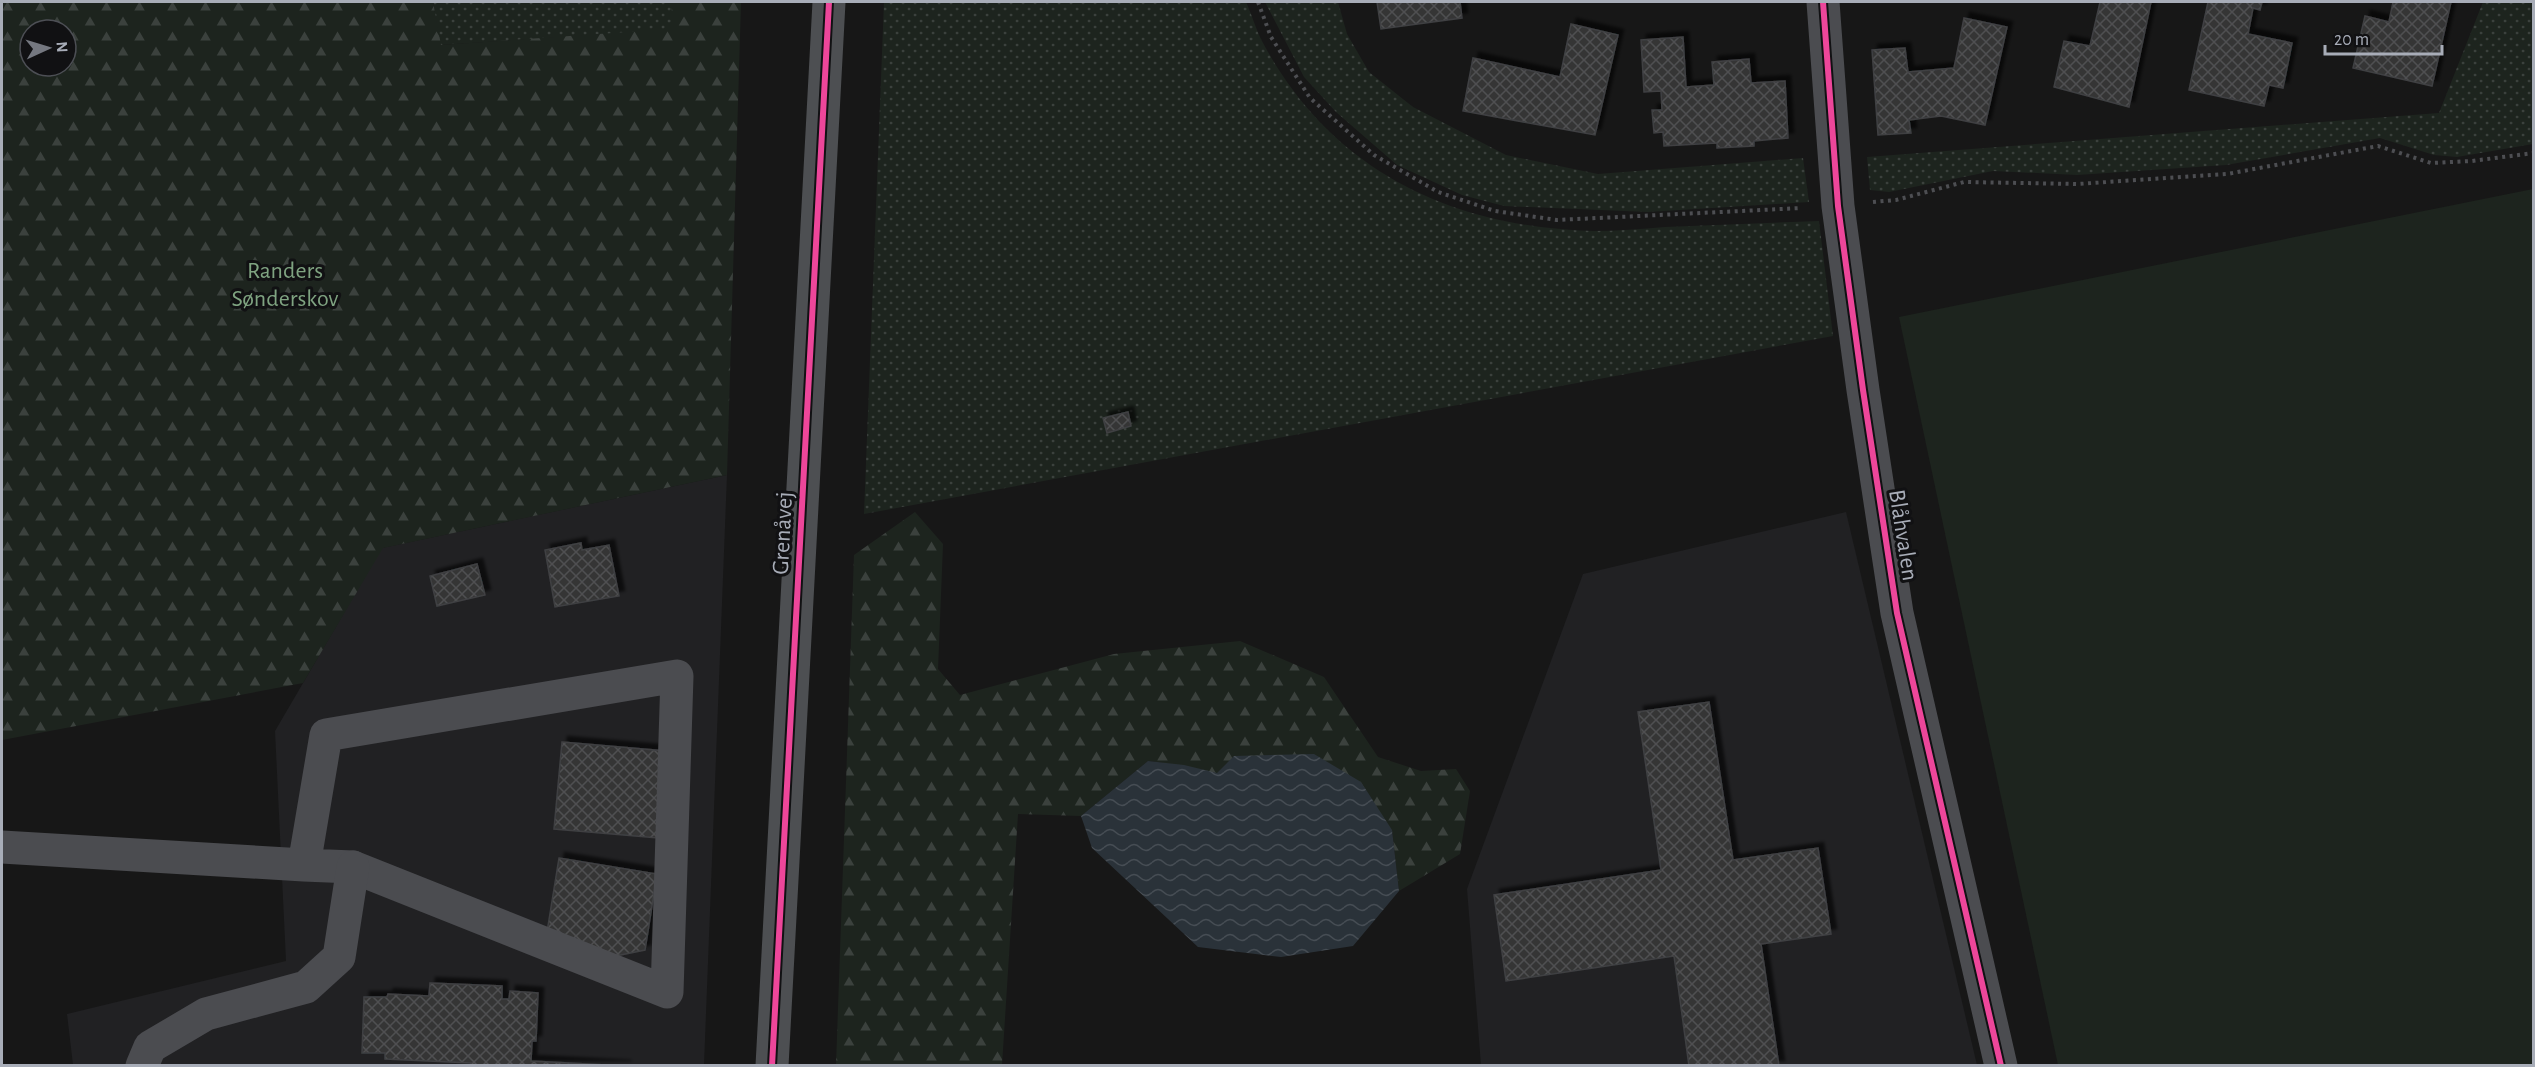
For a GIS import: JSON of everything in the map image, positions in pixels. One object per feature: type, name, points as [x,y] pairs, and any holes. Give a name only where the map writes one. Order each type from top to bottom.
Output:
[{"type":"main road","name":"Grenåvej","points":[[772,1065],[829,2]]},
{"type":"street","name":"Blåhvalen","points":[[1823,2],[1838,206],[1897,613],[2001,1065]]},
{"type":"street","points":[[2,847],[304,865],[353,867],[667,992],[677,676],[326,735],[304,865]]},
{"type":"street","points":[[142,1065],[150,1047],[206,1014],[306,987],[339,957],[353,867]]},
{"type":"shaded area","points":[[727,475],[704,1065],[73,1065],[67,1014],[286,961],[275,731],[382,548]]},
{"type":"shaded area","points":[[1846,512],[1977,1065],[1481,1065],[1467,889],[1583,574]]},
{"type":"green space","name":"Randers Sønderskov","points":[[2,2],[433,2],[441,45],[671,29],[672,2],[741,2],[727,475],[383,548],[303,683],[2,740]]},
{"type":"green space","points":[[433,2],[673,2],[672,30],[440,45]]},
{"type":"green space","points":[[884,2],[1246,2],[1263,43],[1291,88],[1324,126],[1360,158],[1401,184],[1444,204],[1491,218],[1541,227],[1593,231],[1819,221],[1833,336],[864,514]]},
{"type":"green space","points":[[1265,2],[1338,2],[1347,34],[1369,72],[1413,107],[1506,155],[1598,174],[1803,158],[1809,202],[1648,212],[1504,206],[1462,195],[1397,165],[1336,112],[1304,77]]},
{"type":"green space","points":[[2483,2],[2533,2],[2533,144],[2457,157],[2434,155],[2380,138],[2226,165],[2077,175],[1993,171],[1889,192],[1870,190],[1867,157],[2439,113]]},
{"type":"green space","points":[[2533,189],[2533,1065],[2058,1065],[1899,317]]},
{"type":"green space","points":[[915,512],[943,544],[938,669],[960,695],[1114,654],[1240,641],[1324,677],[1378,757],[1421,771],[1456,769],[1470,791],[1460,854],[1399,891],[1392,830],[1241,780],[1179,765],[1148,761],[1081,816],[1018,814],[1002,1065],[836,1066],[854,555]]},
{"type":"water","points":[[1314,754],[1361,782],[1392,830],[1399,891],[1353,946],[1281,957],[1198,947],[1092,848],[1081,816],[1148,761],[1184,765],[1217,773],[1234,756]]},
{"type":"building","points":[[1377,2],[1460,2],[1462,18],[1381,29]]},
{"type":"building","points":[[2100,2],[2151,2],[2129,107],[2054,87],[2064,41],[2090,46]]},
{"type":"building","points":[[2208,2],[2262,2],[2260,10],[2253,8],[2248,34],[2292,43],[2283,88],[2269,85],[2264,106],[2189,90]]},
{"type":"building","points":[[2393,2],[2451,2],[2432,86],[2353,68],[2365,16],[2389,22]]},
{"type":"building","points":[[1964,18],[2007,27],[1985,125],[1941,116],[1909,120],[1911,133],[1878,135],[1872,50],[1905,48],[1908,72],[1954,68]]},
{"type":"building","points":[[1571,24],[1618,35],[1595,135],[1463,111],[1473,58],[1560,77]]},
{"type":"building","points":[[1683,37],[1686,87],[1714,85],[1712,62],[1749,59],[1751,83],[1785,81],[1788,138],[1754,141],[1754,146],[1717,148],[1717,143],[1664,146],[1663,132],[1654,133],[1652,110],[1662,110],[1661,91],[1644,92],[1641,40]]},
{"type":"building","points":[[1128,412],[1131,426],[1107,433],[1103,418]]},
{"type":"building","points":[[581,543],[582,550],[609,545],[619,596],[555,607],[545,550]]},
{"type":"building","points":[[477,564],[485,595],[437,606],[430,576]]},
{"type":"building","points":[[1709,702],[1733,860],[1818,848],[1831,934],[1761,944],[1779,1066],[1689,1066],[1674,956],[1506,981],[1494,895],[1661,870],[1638,712]]},
{"type":"building","points":[[562,742],[666,751],[658,838],[554,829]]},
{"type":"building","points":[[559,858],[657,874],[645,950],[606,958],[547,932]]},
{"type":"building","points":[[430,983],[502,986],[502,999],[509,999],[510,991],[538,993],[536,1041],[532,1041],[531,1061],[626,1066],[471,1066],[471,1063],[385,1059],[385,1053],[362,1053],[364,997],[387,997],[388,994],[429,996]]},
{"type":"cycle path","points":[[772,1066],[829,2]]},
{"type":"cycle path","points":[[1823,2],[1838,206],[1897,613],[2001,1066]]}]
